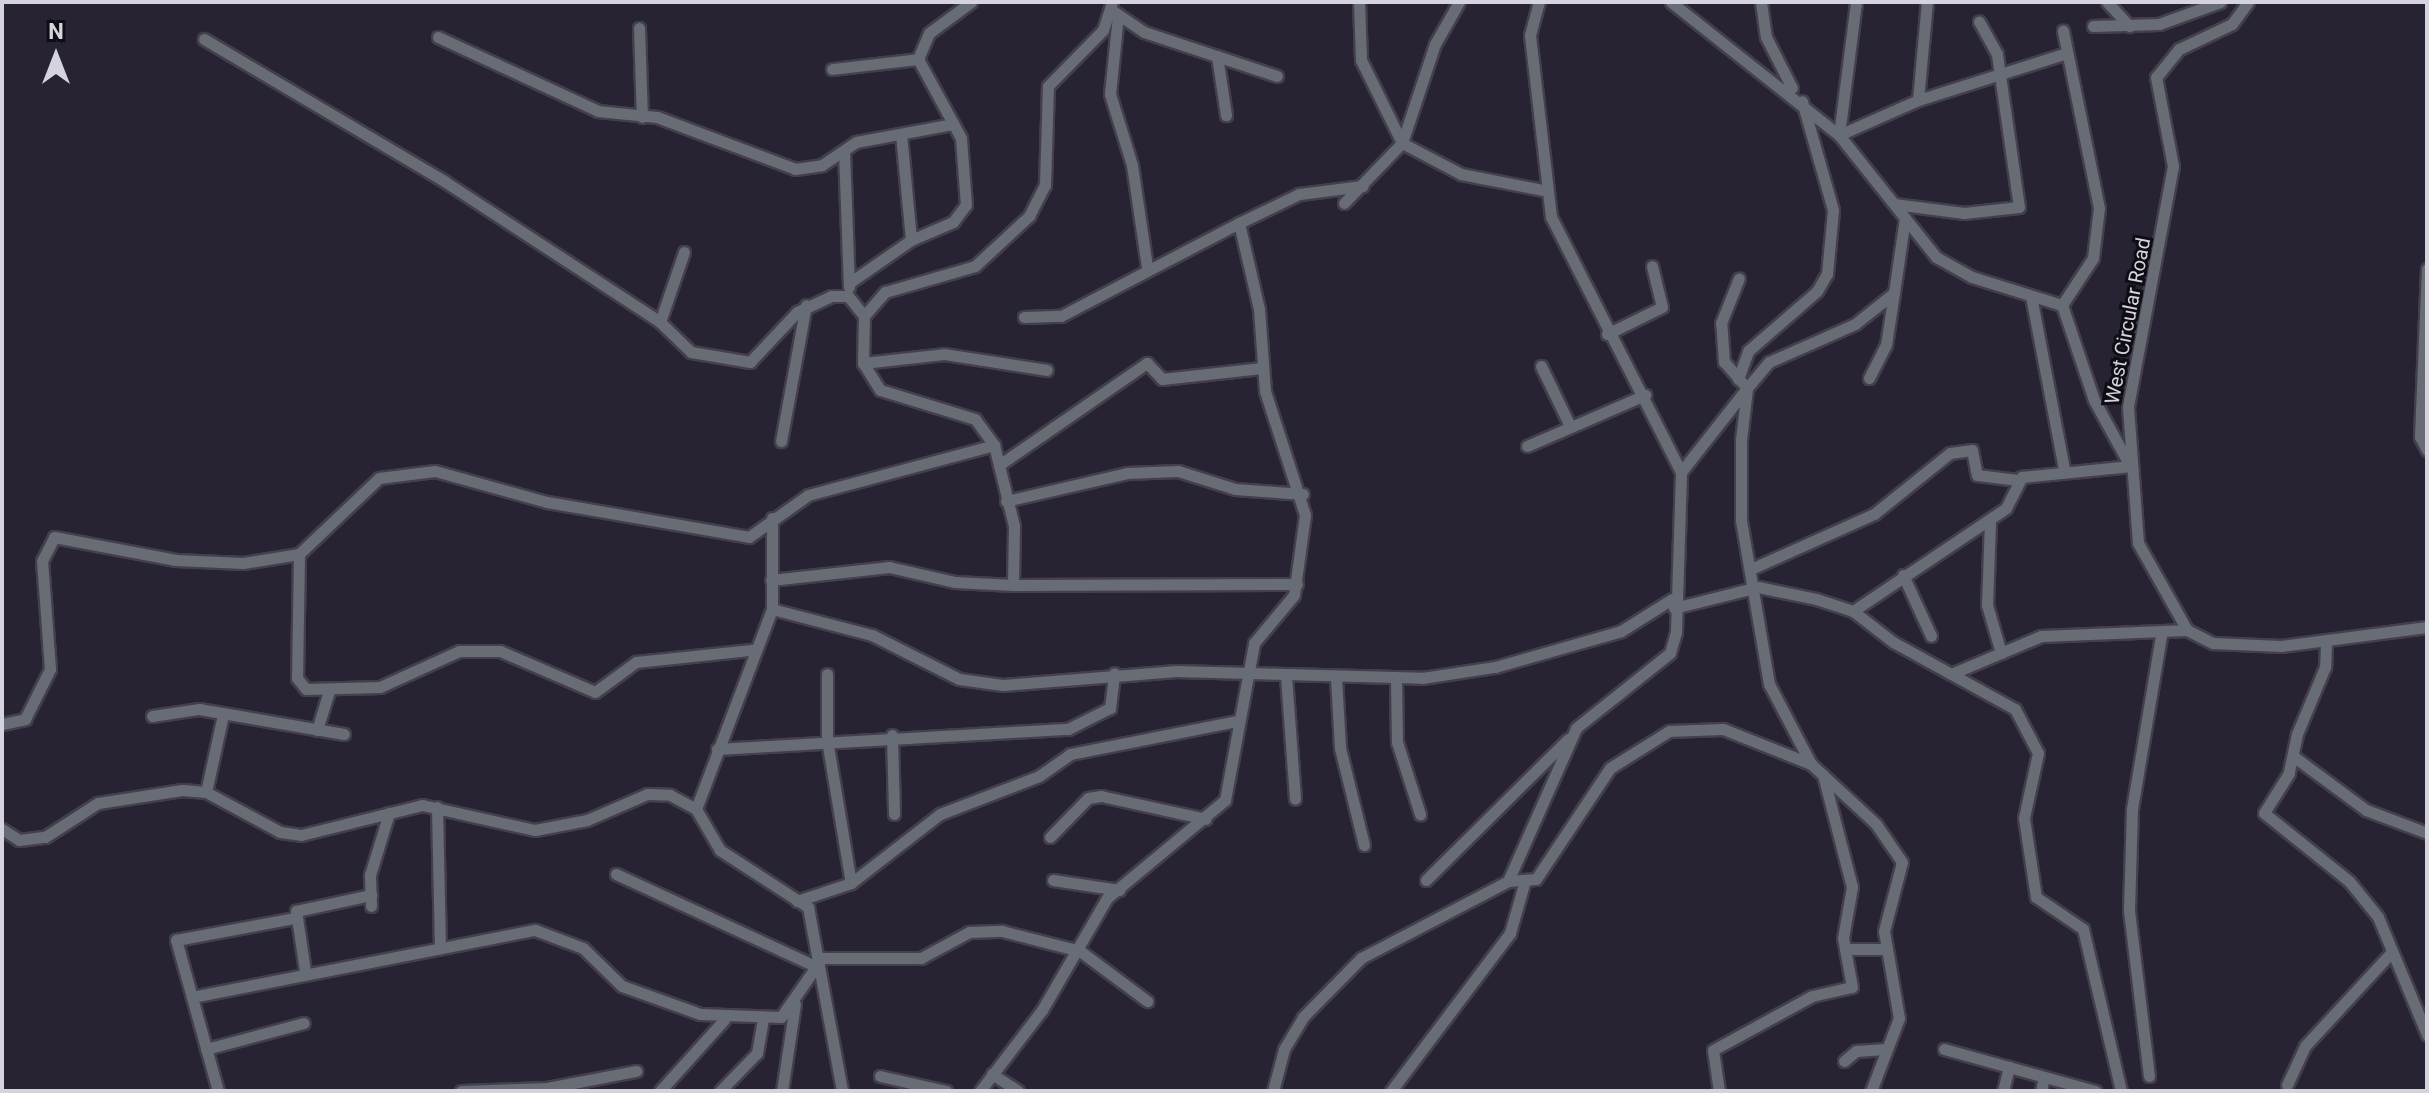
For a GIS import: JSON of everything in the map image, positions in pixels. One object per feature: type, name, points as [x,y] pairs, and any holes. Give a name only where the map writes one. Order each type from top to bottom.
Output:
[{"type":"street","points":[[204,39],[297,88],[660,322],[691,352],[750,362],[806,305],[848,289],[911,240],[953,222],[966,205],[968,166],[953,124],[918,59],[924,32],[971,2]]},
{"type":"street","points":[[1359,2],[1361,60],[1402,143],[1461,174],[1543,190]]},
{"type":"street","points":[[1426,880],[1576,728],[1670,653],[1681,472],[1626,354],[1607,334],[1543,190],[1530,35],[1539,2]]},
{"type":"street","points":[[1671,2],[1798,96],[1839,135],[1936,257],[2031,296],[2062,305]]},
{"type":"street","points":[[1761,2],[1766,37],[1798,96],[1833,210],[1827,274],[1817,291],[1754,344],[1743,384],[1741,520],[1758,587],[1769,684],[1811,764]]},
{"type":"street","points":[[1839,135],[1856,2]]},
{"type":"street","points":[[1918,100],[1927,2]]},
{"type":"street","points":[[2107,2],[2129,26]]},
{"type":"street","points":[[2093,26],[2129,26],[2198,15],[2220,2]]},
{"type":"street","name":"West Circular Road","points":[[2187,630],[2138,543],[2130,466],[2128,407],[2173,166],[2156,77],[2179,49],[2232,24],[2248,2]]},
{"type":"street","points":[[1344,203],[1402,143],[1454,5]]},
{"type":"street","points":[[1113,9],[1144,32],[1277,76]]},
{"type":"street","points":[[1113,9],[1110,94],[1132,165],[1147,266]]},
{"type":"street","points":[[864,316],[885,292],[975,266],[1029,216],[1045,185],[1048,86],[1103,30],[1113,9]]},
{"type":"street","points":[[1894,204],[2017,210],[1994,47],[1979,22]]},
{"type":"street","points":[[639,28],[642,117]]},
{"type":"street","points":[[2062,305],[2093,258],[2099,208],[2097,169],[2064,54],[2063,31]]},
{"type":"street","points":[[438,37],[586,106],[714,135],[795,169],[901,134],[953,124]]},
{"type":"street","points":[[1839,135],[1918,100],[2064,54]]},
{"type":"street","points":[[1217,56],[1226,115]]},
{"type":"street","points":[[832,69],[918,59]]},
{"type":"street","points":[[901,134],[911,240]]},
{"type":"street","points":[[844,151],[848,289],[864,316],[863,363],[880,390],[975,419],[994,445],[1006,501],[1013,585]]},
{"type":"street","points":[[1024,317],[1061,316],[1147,266],[1299,194],[1362,186]]},
{"type":"street","points":[[1869,378],[1886,345],[1905,218]]},
{"type":"street","points":[[980,1091],[1080,951],[1093,921],[1119,890],[1225,800],[1236,721],[1254,643],[1297,584],[1303,494],[1261,368],[1259,309],[1239,223]]},
{"type":"street","points":[[660,322],[684,252]]},
{"type":"street","points":[[1607,334],[1662,307],[1652,266]]},
{"type":"street","points":[[2427,269],[2419,437],[2427,450]]},
{"type":"street","points":[[1739,278],[1721,323],[1724,362],[1743,384]]},
{"type":"street","points":[[1681,472],[1743,384],[1769,362],[1855,324],[1894,293]]},
{"type":"street","points":[[2031,296],[2064,469]]},
{"type":"street","points":[[781,441],[806,305]]},
{"type":"street","points":[[1753,568],[1874,514],[1950,453],[1972,450],[1977,475],[2016,480],[2064,469],[2130,466],[2094,400],[2062,305]]},
{"type":"street","points":[[863,363],[944,354],[1047,370]]},
{"type":"street","points":[[999,465],[1147,363],[1162,379],[1261,368]]},
{"type":"street","points":[[1541,366],[1569,424]]},
{"type":"street","points":[[1527,446],[1569,424],[1645,395]]},
{"type":"street","points":[[2,724],[25,719],[50,669],[42,561],[54,537],[176,560],[243,563],[299,554],[379,478],[412,472],[734,537],[749,537],[808,495],[994,445]]},
{"type":"street","points":[[1006,501],[1127,473],[1178,471],[1235,489],[1303,494]]},
{"type":"street","points":[[1853,611],[1903,575],[1990,521],[2006,508],[2016,480]]},
{"type":"street","points":[[696,809],[751,650],[772,609],[772,518]]},
{"type":"street","points":[[1990,521],[1987,605],[2001,653]]},
{"type":"street","points":[[299,554],[297,678],[306,689],[329,691],[380,687],[459,651],[500,651],[595,692],[636,662],[751,650]]},
{"type":"street","points":[[771,580],[889,567],[955,582],[1013,585],[1297,584]]},
{"type":"street","points":[[1903,575],[1931,636]]},
{"type":"street","points":[[772,609],[872,635],[980,685],[1114,673],[1248,673],[1396,680],[1495,667],[1621,631],[1673,604],[1758,587],[1853,611],[1951,674],[2015,709],[2038,753],[2024,818],[2036,897],[2083,929],[2121,1091]]},
{"type":"street","points":[[1951,674],[2041,636],[2161,635],[2187,630],[2213,643],[2326,643],[2427,627]]},
{"type":"street","points":[[2149,1076],[2129,910],[2131,823],[2161,635]]},
{"type":"street","points":[[2326,643],[2325,667],[2293,756],[2264,813],[2349,881],[2378,917],[2390,954],[2427,1035]]},
{"type":"street","points":[[717,749],[801,749],[827,740],[892,735],[1068,729],[1110,708],[1114,673]]},
{"type":"street","points":[[827,674],[827,740],[851,883]]},
{"type":"street","points":[[1286,676],[1295,799]]},
{"type":"street","points":[[1336,678],[1340,748],[1364,845]]},
{"type":"street","points":[[1396,680],[1397,742],[1420,814]]},
{"type":"street","points":[[317,730],[329,691]]},
{"type":"street","points":[[152,716],[199,709],[344,734]]},
{"type":"street","points":[[206,792],[223,715]]},
{"type":"street","points":[[797,901],[851,883],[940,814],[1039,776],[1070,754],[1236,721]]},
{"type":"street","points":[[1508,881],[1576,728]]},
{"type":"street","points":[[1391,1091],[1510,933],[1524,884],[1544,869],[1610,768],[1639,743],[1669,731],[1723,729],[1811,764],[1902,862],[1884,949],[1899,1018],[1871,1091]]},
{"type":"street","points":[[892,735],[894,814]]},
{"type":"street","points":[[2293,756],[2366,810],[2427,833]]},
{"type":"street","points":[[1719,1091],[1710,1054],[1812,996],[1850,991],[1845,949],[1852,887],[1823,774]]},
{"type":"street","points":[[2,829],[19,840],[45,837],[98,803],[206,792],[280,832],[301,835],[389,813],[437,807],[535,830],[587,820],[647,794],[696,809],[720,850],[797,901],[817,925],[819,963],[842,1091]]},
{"type":"street","points":[[1050,837],[1088,798],[1101,796],[1206,819]]},
{"type":"street","points":[[437,807],[440,946]]},
{"type":"street","points":[[305,971],[295,918],[301,906],[371,901],[389,813]]},
{"type":"street","points":[[616,874],[819,963],[921,958],[969,932],[1002,931],[1080,951],[1147,1001]]},
{"type":"street","points":[[1053,880],[1119,890]]},
{"type":"street","points":[[1273,1091],[1284,1049],[1303,1017],[1361,958],[1508,881],[1524,884]]},
{"type":"street","points":[[218,1091],[176,940],[295,918]]},
{"type":"street","points":[[192,997],[305,971],[440,946],[554,933],[622,986],[724,1020],[763,1018],[781,1017],[795,1004],[819,963]]},
{"type":"street","points":[[1845,949],[1884,949]]},
{"type":"street","points":[[2287,1085],[2305,1046],[2390,954]]},
{"type":"street","points":[[782,1091],[795,1004]]},
{"type":"street","points":[[720,1091],[757,1053],[763,1018]]},
{"type":"street","points":[[660,1091],[724,1020]]},
{"type":"street","points":[[206,1049],[304,1023]]},
{"type":"street","points":[[1844,1061],[1856,1051],[1885,1049]]},
{"type":"street","points":[[1944,1049],[2095,1091]]},
{"type":"street","points":[[2003,1091],[2009,1067]]},
{"type":"street","points":[[461,1091],[515,1090],[636,1071]]},
{"type":"street","points":[[992,1074],[1018,1091]]},
{"type":"street","points":[[880,1076],[946,1091]]},
{"type":"street","points":[[2041,1091],[2044,1077]]}]
